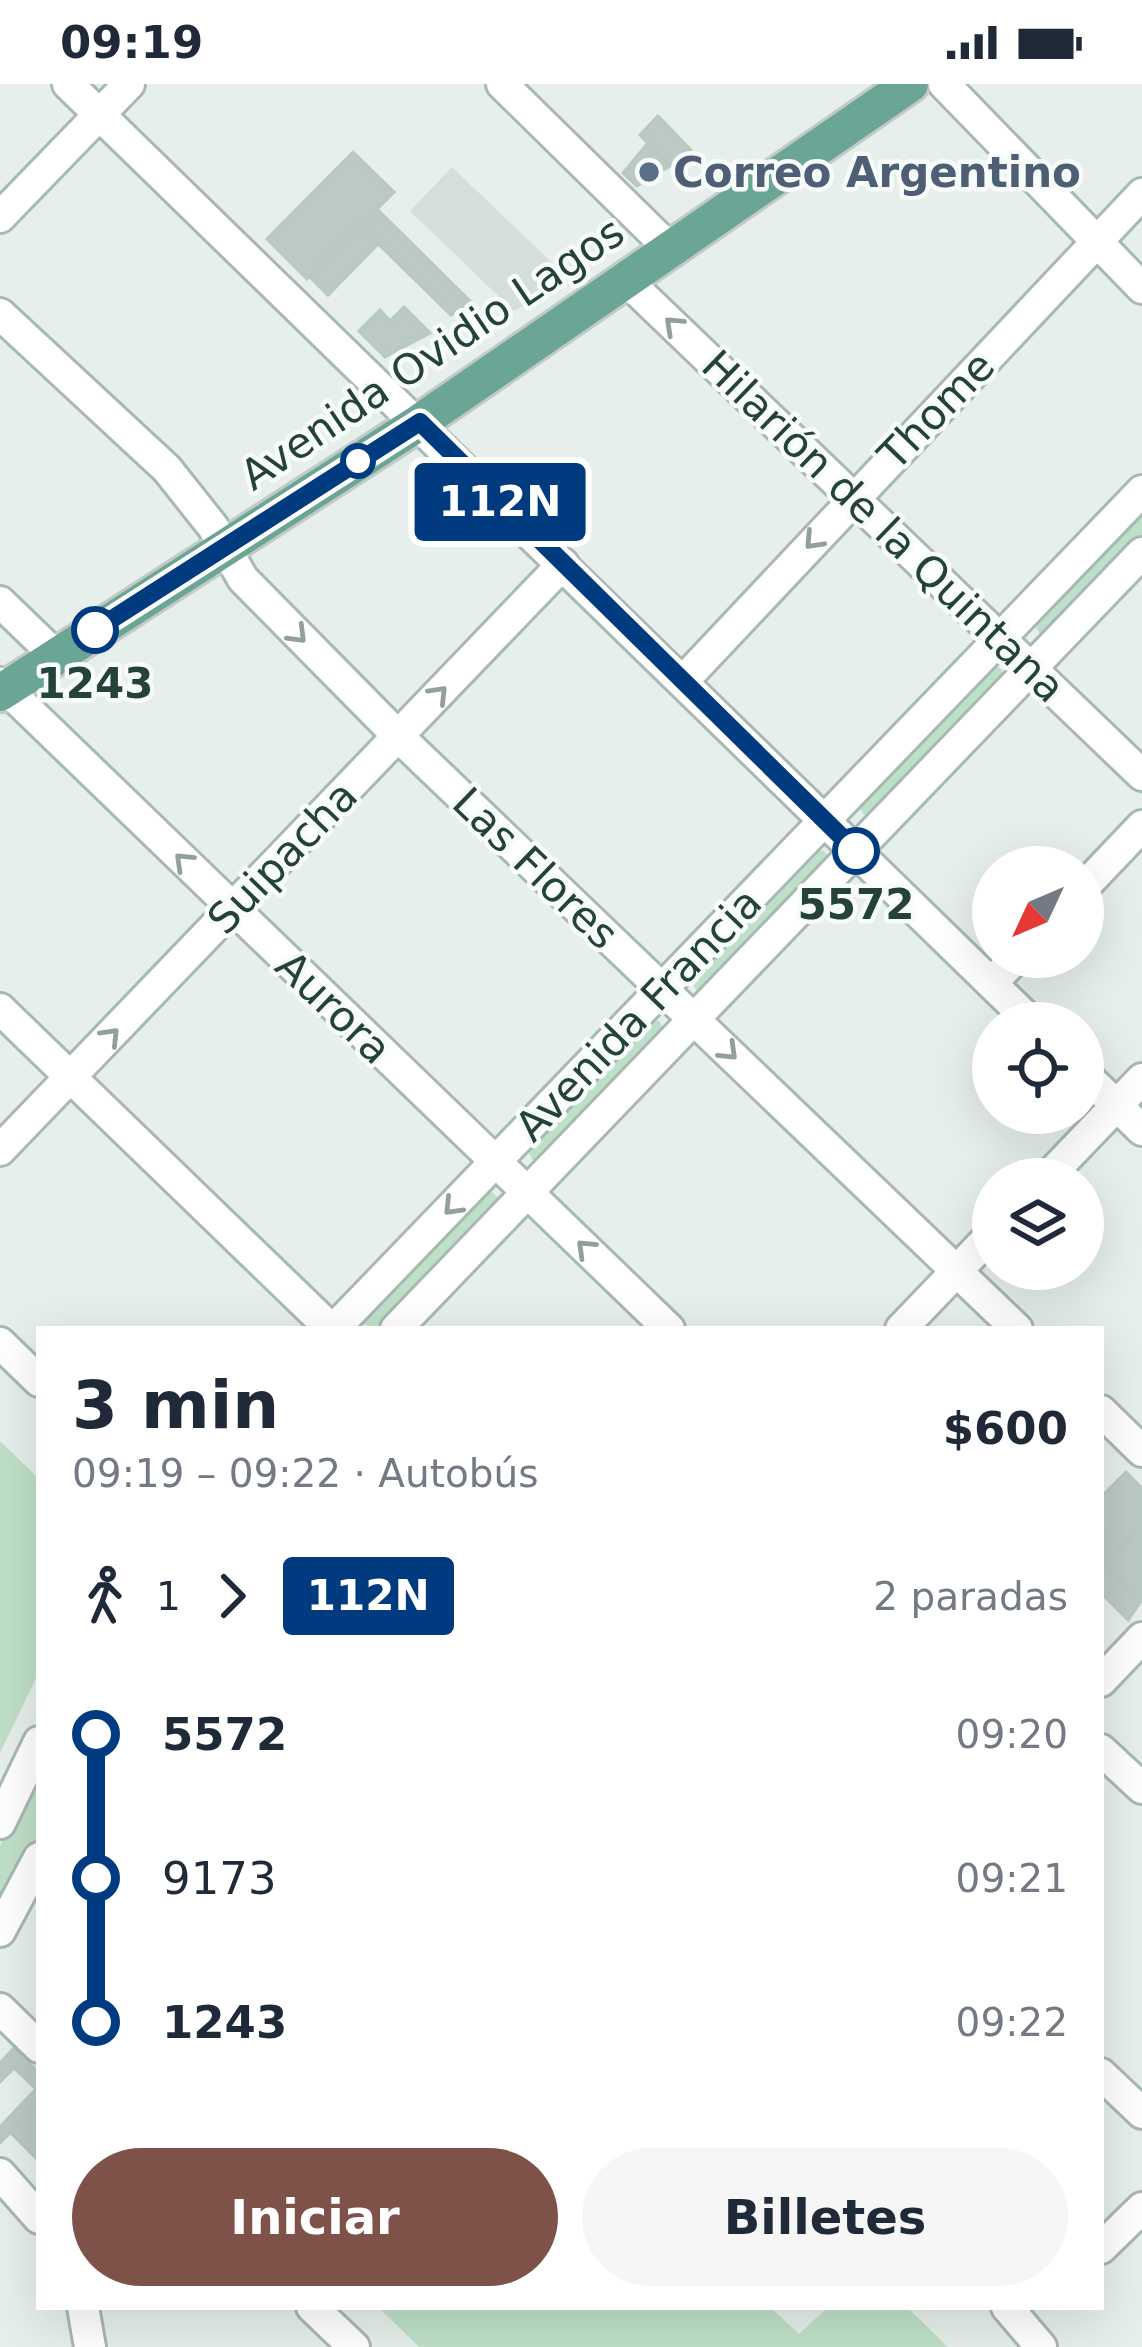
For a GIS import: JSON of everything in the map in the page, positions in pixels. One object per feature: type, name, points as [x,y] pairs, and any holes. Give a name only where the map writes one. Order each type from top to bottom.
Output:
[{"type":"main road","name":"Avenida Ovidio Lagos","points":[[411,414],[661,240],[867,84]]},
{"type":"main road","name":"Avenida Ovidio Lagos","points":[[1,683],[219,536],[625,279],[661,240],[910,84]]},
{"type":"street","points":[[68,84],[1011,1002]]},
{"type":"street","points":[[0,217],[128,84]]},
{"type":"street","points":[[502,84],[661,240]]},
{"type":"street","points":[[944,84],[1142,288]]},
{"type":"street","name":"Thome","points":[[683,682],[1142,194]]},
{"type":"street","name":"Hilarión de la Quintana","points":[[625,279],[1142,775]]},
{"type":"street","name":"Las Flores","points":[[0,314],[167,469],[219,536],[243,580],[398,736],[1014,1326]]},
{"type":"street","name":"Avenida Francia","points":[[336,1326],[1142,491]]},
{"type":"street","name":"Avenida Francia","points":[[400,1326],[1142,553]]},
{"type":"street","name":"Suipacha","points":[[0,1150],[563,564]]},
{"type":"street","points":[[0,602],[48,649]]},
{"type":"street","name":"Aurora","points":[[1,683],[666,1326]]},
{"type":"street","points":[[1104,866],[1142,826]]},
{"type":"street","points":[[992,983],[997,978]]},
{"type":"street","points":[[0,1009],[330,1326]]},
{"type":"street","points":[[1066,1158],[1142,1078]]},
{"type":"street","points":[[1104,1093],[1142,1130]]},
{"type":"street","points":[[904,1326],[972,1255]]},
{"type":"street","points":[[0,1343],[36,1378]]},
{"type":"street","points":[[1104,1414],[1142,1451]]},
{"type":"street","points":[[1104,1678],[1142,1638]]},
{"type":"street","points":[[0,1823],[36,1748]]},
{"type":"street","points":[[1104,1753],[1142,1788]]},
{"type":"street","points":[[0,1931],[36,1864]]},
{"type":"street","points":[[0,2009],[36,2044]]},
{"type":"street","points":[[1104,2077],[1142,2113]]},
{"type":"street","points":[[0,2174],[36,2215]]},
{"type":"street","points":[[1104,2245],[1142,2208]]},
{"type":"street","points":[[83,2310],[89,2347]]},
{"type":"street","points":[[315,2310],[354,2347]]},
{"type":"street","points":[[1028,2321],[1061,2347]]},
{"type":"shaded area","points":[[452,167],[569,279],[514,311],[410,211]]},
{"type":"green space","points":[[1142,505],[1142,545],[1047,636],[1040,634],[1033,622]]},
{"type":"green space","points":[[988,666],[1000,668],[1006,678],[871,817],[864,815],[857,804]]},
{"type":"green space","points":[[812,849],[824,851],[831,861],[705,992],[697,991],[690,979]]},
{"type":"green space","points":[[647,1020],[659,1021],[665,1031],[540,1161],[533,1160],[526,1148]]},
{"type":"green space","points":[[489,1189],[501,1201],[386,1326],[363,1324],[362,1317]]},
{"type":"green space","points":[[0,1441],[36,1476],[36,1678],[0,1753]]},
{"type":"green space","points":[[36,1772],[36,1841],[0,1910],[0,1846]]},
{"type":"green space","points":[[381,2310],[773,2310],[799,2334],[825,2310],[910,2310],[948,2347],[419,2347]]},
{"type":"building","points":[[658,116],[691,150],[670,166],[640,135]]},
{"type":"building","points":[[648,143],[670,166],[637,186],[623,173]]},
{"type":"building","points":[[353,152],[394,192],[307,279],[267,239]]},
{"type":"building","points":[[377,209],[471,302],[451,315],[360,226]]},
{"type":"building","points":[[360,226],[378,244],[328,295],[310,277]]},
{"type":"building","points":[[404,307],[430,333],[385,357],[359,331],[380,310],[390,321]]},
{"type":"building","points":[[1126,1472],[1142,1488],[1142,1525],[1104,1563],[1104,1494]]},
{"type":"building","points":[[1142,1525],[1142,1600],[1104,1563]]},
{"type":"building","points":[[1104,1563],[1142,1600],[1128,1620],[1104,1596]]},
{"type":"building","points":[[14,2048],[36,2070],[36,2089],[14,2068],[0,2082],[0,2063]]},
{"type":"building","points":[[36,2089],[36,2107],[0,2143],[0,2127]]},
{"type":"building","points":[[36,2107],[36,2158],[11,2133]]},
{"type":"bus line","name":"112N","points":[[95,630],[420,422],[856,851]]},
{"type":"place","name":"Correo Argentino","points":[[649,172]]},
{"type":"place","name":"1243","points":[[95,630]]},
{"type":"place","name":"5572","points":[[856,851]]}]
